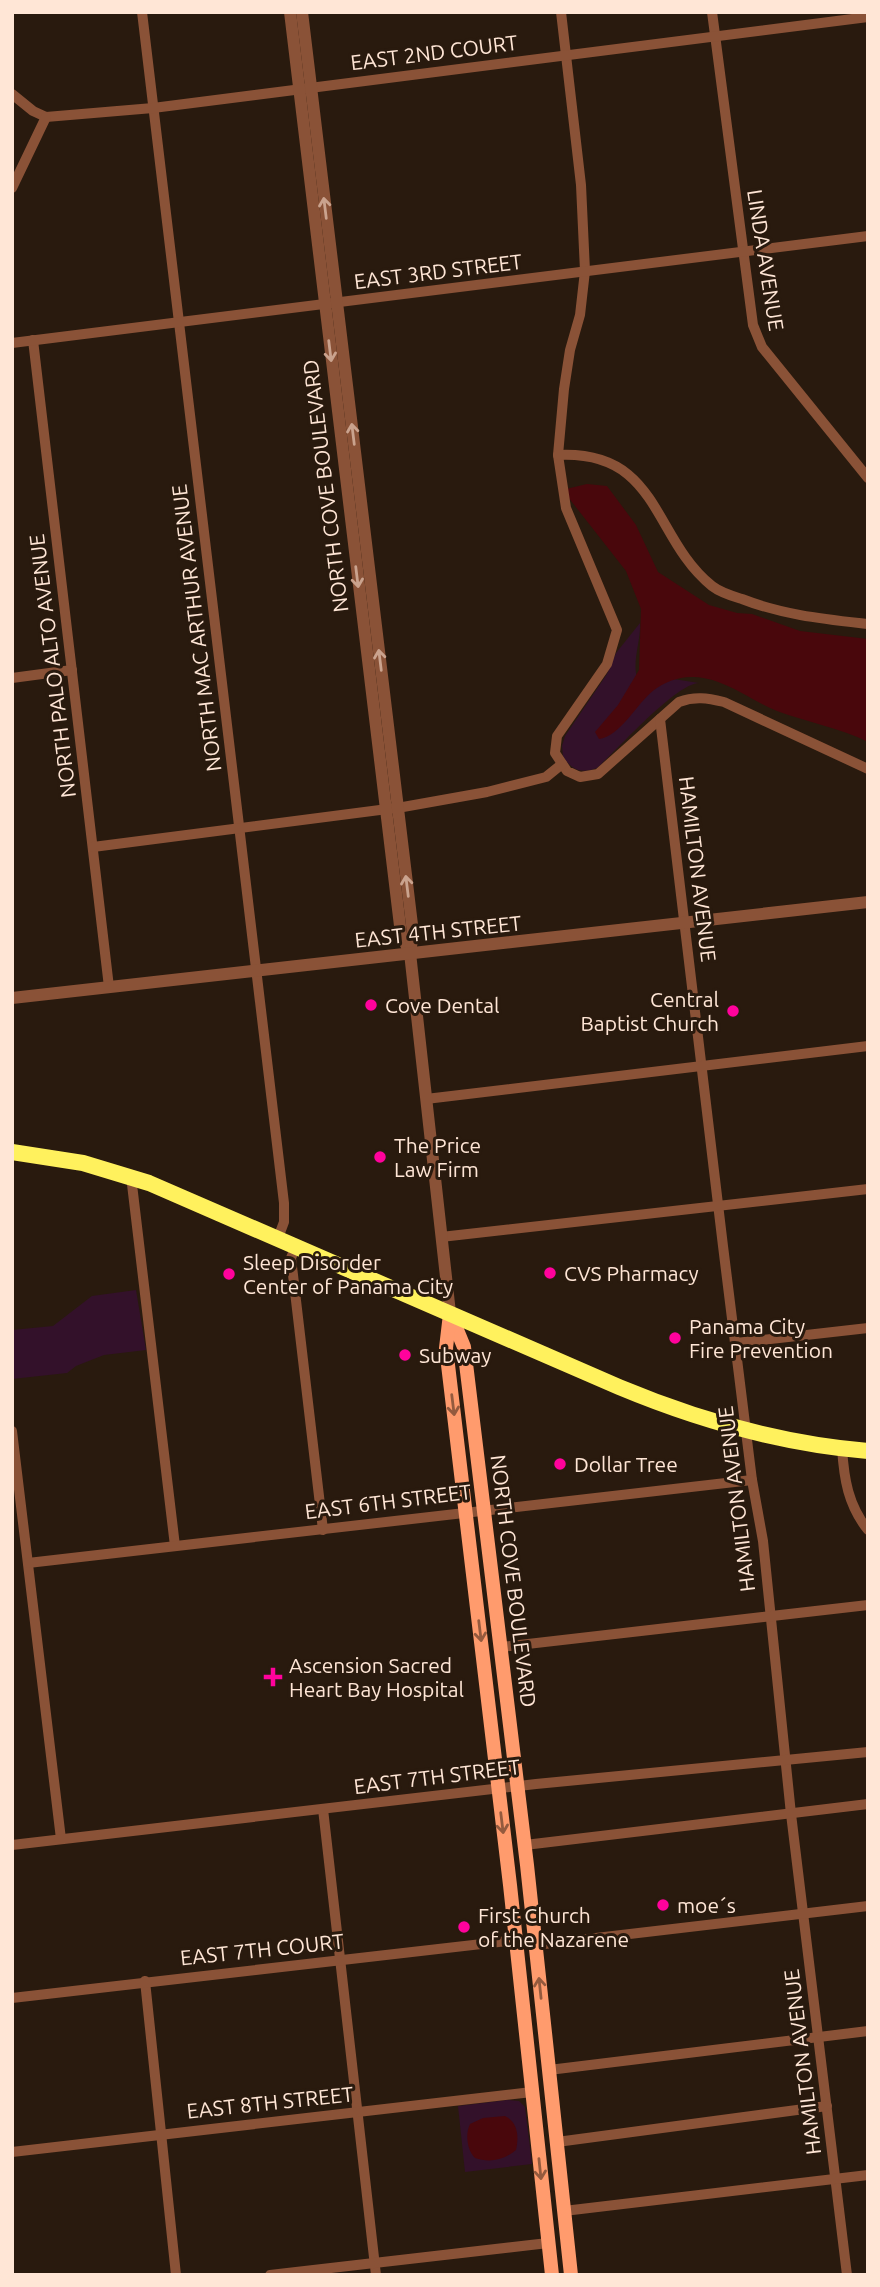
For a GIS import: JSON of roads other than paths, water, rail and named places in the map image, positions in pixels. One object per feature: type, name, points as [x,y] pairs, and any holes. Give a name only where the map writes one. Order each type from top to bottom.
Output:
[{"type":"main road","points":[[12,1152],[64,1159],[131,1176],[643,1397],[747,1430],[858,1446]]},
{"type":"main road","name":"NORTH COVE BOULEVARD","points":[[450,1313],[464,1347],[525,1845],[571,2275]]},
{"type":"main road","name":"NORTH COVE BOULEVARD","points":[[450,1313],[446,1348],[510,1885],[552,2275]]},
{"type":"main road","points":[[510,1885],[519,1902],[525,1932],[529,1940],[536,1945]]},
{"type":"main road","points":[[521,1986],[531,2007],[536,2049],[544,2066],[550,2070]]},
{"type":"main road","points":[[532,2092],[538,2095],[546,2114],[550,2149],[561,2179]]},
{"type":"street","name":"NORTH MAC ARTHUR AVENUE","points":[[142,12],[284,1203],[285,1220],[278,1238]]},
{"type":"street","name":"NORTH COVE BOULEVARD","points":[[290,12],[305,88]]},
{"type":"street","name":"NORTH COVE BOULEVARD","points":[[302,12],[305,88],[330,304],[391,808],[413,933],[410,954],[450,1313]]},
{"type":"street","points":[[561,12],[581,185],[585,271],[580,315],[570,350],[564,389],[558,455],[566,508],[617,630],[607,664],[557,736],[555,753],[567,771],[580,777],[598,774],[679,702],[692,698],[708,698],[724,702],[868,769]]},
{"type":"street","name":"LINDA AVENUE","points":[[712,12],[753,325],[762,347],[868,478]]},
{"type":"street","name":"EAST 2ND COURT","points":[[46,117],[153,108],[868,17]]},
{"type":"street","points":[[12,94],[33,111],[46,117],[12,188]]},
{"type":"street","name":"EAST 3RD STREET","points":[[12,343],[868,236]]},
{"type":"street","name":"NORTH PALO ALTO AVENUE","points":[[33,340],[109,987]]},
{"type":"street","points":[[558,455],[573,454],[595,458],[621,469],[632,478],[653,500],[693,568],[714,587],[773,611],[868,624]]},
{"type":"street","points":[[12,678],[72,670]]},
{"type":"street","name":"HAMILTON AVENUE","points":[[660,719],[752,1480],[763,1541],[791,1814],[847,2275]]},
{"type":"street","points":[[93,847],[391,808],[487,792],[546,777],[562,764]]},
{"type":"street","name":"EAST 4TH STREET","points":[[12,998],[868,902]]},
{"type":"street","points":[[426,1099],[868,1046]]},
{"type":"street","points":[[131,1176],[176,1546]]},
{"type":"street","points":[[441,1237],[868,1189]]},
{"type":"street","points":[[296,1246],[291,1258],[323,1530]]},
{"type":"street","points":[[736,1343],[868,1328]]},
{"type":"street","points":[[12,1431],[61,1839]]},
{"type":"street","points":[[858,1446],[848,1495],[868,1530]]},
{"type":"street","name":"EAST 6TH STREET","points":[[28,1563],[752,1480]]},
{"type":"street","points":[[501,1647],[868,1605]]},
{"type":"street","name":"EAST 7TH STREET","points":[[12,1845],[498,1788],[868,1752]]},
{"type":"street","points":[[525,1845],[868,1804]]},
{"type":"street","points":[[323,1809],[376,2275]]},
{"type":"street","points":[[536,1945],[868,1906]]},
{"type":"street","name":"EAST 7TH COURT","points":[[12,1998],[516,1940]]},
{"type":"street","points":[[145,1981],[176,2275]]},
{"type":"street","points":[[550,2070],[868,2031]]},
{"type":"street","name":"EAST 8TH STREET","points":[[12,2152],[532,2092]]},
{"type":"street","points":[[557,2142],[827,2106]]},
{"type":"street","points":[[564,2211],[868,2175]]},
{"type":"street","points":[[270,2275],[548,2243]]},
{"type":"place","name":"Cove Dental","points":[[371,1005]]},
{"type":"place","name":"Central Baptist Church","points":[[733,1011]]},
{"type":"place","name":"The Price Law Firm","points":[[380,1157]]},
{"type":"place","name":"CVS Pharmacy","points":[[550,1273]]},
{"type":"place","name":"Sleep Disorder Center of Panama City","points":[[229,1274]]},
{"type":"place","name":"Panama City Fire Prevention","points":[[675,1338]]},
{"type":"place","name":"Subway","points":[[405,1355]]},
{"type":"place","name":"Dollar Tree","points":[[560,1464]]},
{"type":"place","name":"Ascension Sacred Heart Bay Hospital","points":[[273,1677]]},
{"type":"place","name":"moe´s","points":[[663,1905]]},
{"type":"place","name":"First Church of the Nazarene","points":[[464,1927]]}]
